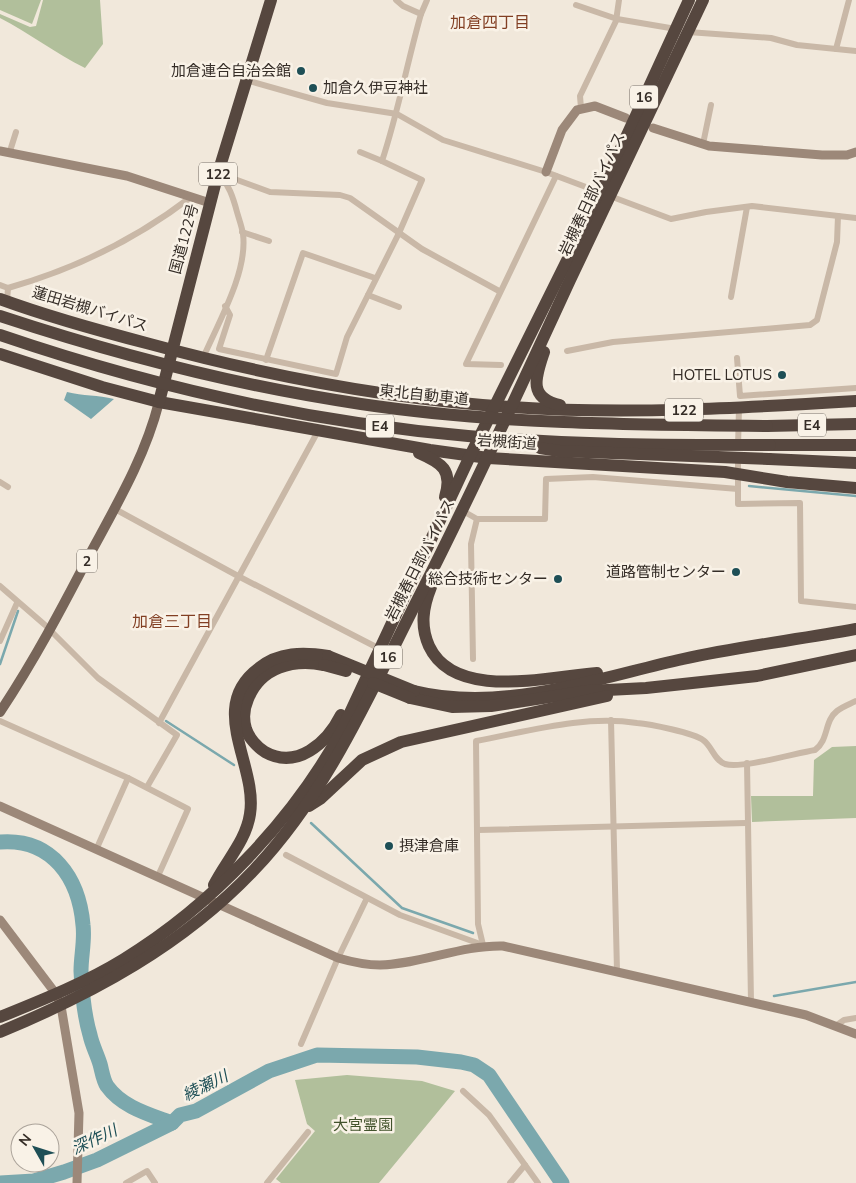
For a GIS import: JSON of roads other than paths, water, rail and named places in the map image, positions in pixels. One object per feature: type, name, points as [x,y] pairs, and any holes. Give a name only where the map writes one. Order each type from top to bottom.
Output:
[{"type":"highway","name":"国道122号","points":[[159,402],[218,173],[272,0]]},
{"type":"highway","name":"岩槻春日部バイパス","points":[[682,30],[689,0]]},
{"type":"highway","name":"岩槻春日部バイパス","points":[[109,974],[207,896],[264,840],[316,773],[342,730],[470,456],[604,195],[682,30],[703,0]]},
{"type":"highway","name":"岩槻春日部バイパス","points":[[0,1032],[64,997],[166,946],[219,905],[254,870],[305,808],[356,723],[461,515],[558,307],[604,195]]},
{"type":"highway","name":"蓮田岩槻バイパス","points":[[3,300],[108,333],[171,350]]},
{"type":"highway","points":[[558,307],[536,378],[537,390],[541,396],[548,402],[563,406],[633,411]]},
{"type":"highway","name":"東北自動車道","points":[[0,316],[116,352],[184,370],[362,404],[466,416],[537,421],[767,426],[856,424]]},
{"type":"highway","name":"E4","points":[[0,335],[139,378],[259,406],[356,423],[468,436],[579,442],[856,445]]},
{"type":"highway","name":"122","points":[[171,350],[202,359],[351,388],[495,406],[633,411],[739,408],[856,401]]},
{"type":"highway","points":[[0,354],[102,388],[159,402]]},
{"type":"highway","points":[[463,403],[480,402],[507,382]]},
{"type":"highway","name":"岩槻街道","points":[[159,402],[470,456],[664,467],[738,474],[787,482],[856,488]]},
{"type":"highway","points":[[468,436],[559,451],[856,463]]},
{"type":"highway","points":[[400,445],[439,462],[448,476],[448,485],[442,505],[417,572]]},
{"type":"highway","points":[[461,515],[457,536],[432,585],[423,618],[428,644],[441,663],[449,669],[471,678],[493,681],[526,681],[640,669]]},
{"type":"highway","points":[[412,694],[446,697],[499,697],[583,682],[750,645],[856,629]]},
{"type":"highway","points":[[827,634],[856,634]]},
{"type":"highway","points":[[326,660],[301,662],[280,667],[265,676],[253,688],[246,703],[244,722],[249,736],[263,750],[278,757],[295,757],[319,745],[339,720],[379,651]]},
{"type":"highway","points":[[207,896],[244,837],[250,814],[250,786],[235,728],[234,714],[240,692],[255,671],[276,658],[300,653],[326,660],[444,706],[479,707],[529,702],[588,691],[646,688],[757,676],[856,655]]},
{"type":"highway","points":[[305,808],[320,799],[362,760],[401,742],[472,724],[646,688]]},
{"type":"highway","name":"岩槻春日部バイパス","points":[[0,1017],[64,997]]},
{"type":"main road","name":"2","points":[[0,712],[50,630],[138,465],[153,425],[159,402]]},
{"type":"street","points":[[396,0],[403,6],[421,14]]},
{"type":"street","points":[[382,161],[397,114],[406,64],[427,0]]},
{"type":"street","points":[[581,108],[580,96],[617,19],[619,0]]},
{"type":"street","points":[[836,49],[849,0]]},
{"type":"street","points":[[576,6],[617,19],[682,30],[771,38],[798,46],[856,51]]},
{"type":"street","points":[[246,80],[327,103],[397,114],[443,140],[546,172],[671,219],[747,207],[856,218]]},
{"type":"street","points":[[703,144],[711,105]]},
{"type":"street","points":[[546,172],[562,130],[572,114],[581,108],[596,106],[604,107],[626,118]]},
{"type":"street","points":[[654,128],[703,144],[822,155],[847,155],[856,152]]},
{"type":"street","points":[[10,151],[16,132]]},
{"type":"street","points":[[0,151],[10,151],[127,176],[210,203]]},
{"type":"street","points":[[225,306],[230,315],[219,349],[336,374],[347,337],[399,233],[422,180],[360,152]]},
{"type":"street","points":[[202,359],[240,270],[242,232],[228,184],[218,173]]},
{"type":"street","points":[[218,173],[270,192],[340,195],[350,198],[422,249],[499,291]]},
{"type":"street","points":[[501,365],[466,364],[499,291],[531,232],[556,176]]},
{"type":"street","points":[[0,285],[8,288],[53,275],[69,266],[107,251],[156,224],[191,198]]},
{"type":"street","points":[[731,296],[747,207]]},
{"type":"street","points":[[567,351],[613,342],[810,326],[817,320],[838,242],[838,216]]},
{"type":"street","points":[[242,232],[269,241]]},
{"type":"street","points":[[266,360],[303,253],[375,278]]},
{"type":"street","points":[[3,300],[8,288]]},
{"type":"street","points":[[368,295],[399,307]]},
{"type":"street","points":[[737,358],[740,396],[856,388]]},
{"type":"street","points":[[739,408],[738,504],[800,503],[802,601],[856,607]]},
{"type":"street","points":[[159,723],[318,431]]},
{"type":"street","points":[[461,515],[477,519],[545,519],[546,478],[593,477],[738,489]]},
{"type":"street","points":[[0,482],[8,488]]},
{"type":"street","points":[[115,509],[379,651]]},
{"type":"street","points":[[473,659],[471,544],[477,519]]},
{"type":"street","points":[[0,586],[50,630],[98,678],[177,735],[147,787]]},
{"type":"street","points":[[0,641],[17,602]]},
{"type":"street","points":[[483,945],[478,924],[476,741],[587,720],[611,720],[639,723],[696,735],[705,741],[720,762],[728,765],[747,763],[815,750],[822,745],[831,719],[837,711],[856,701]]},
{"type":"street","points":[[611,720],[617,972]]},
{"type":"street","points":[[0,721],[128,778],[188,809],[158,876]]},
{"type":"street","points":[[747,763],[746,823],[752,1002]]},
{"type":"street","points":[[96,850],[128,778]]},
{"type":"street","points":[[0,806],[96,850],[207,896],[219,905],[338,958],[367,964],[398,964],[483,945],[503,946],[806,1014],[856,1034]]},
{"type":"street","points":[[478,830],[746,823]]},
{"type":"street","points":[[286,855],[400,915],[483,945]]},
{"type":"street","points":[[301,1044],[338,958],[367,898]]},
{"type":"street","points":[[0,920],[64,997],[78,1102],[76,1182]]},
{"type":"street","points":[[837,1025],[844,1020],[856,1018]]},
{"type":"street","points":[[463,1091],[489,1115],[538,1183]]},
{"type":"street","points":[[267,1183],[308,1132]]},
{"type":"street","points":[[510,1183],[525,1164]]},
{"type":"street","points":[[126,1183],[147,1171],[155,1183]]},
{"type":"water","points":[[67,392],[114,399],[91,419],[64,400]]},
{"type":"waterway","points":[[749,486],[856,496]]},
{"type":"waterway","points":[[0,664],[18,611]]},
{"type":"waterway","points":[[166,721],[234,765]]},
{"type":"waterway","points":[[311,823],[402,908],[473,933]]},
{"type":"waterway","name":"綾瀬川","points":[[0,842],[18,842],[48,854],[60,864],[69,877],[76,892],[83,925],[81,971],[85,1011],[91,1039],[104,1081],[113,1093],[128,1105],[172,1123]]},
{"type":"waterway","points":[[774,996],[856,982]]},
{"type":"waterway","name":"綾瀬川","points":[[0,1183],[34,1181],[97,1160],[172,1123],[180,1115],[196,1111],[269,1071],[317,1055],[417,1057],[474,1065],[489,1075],[562,1183]]},
{"type":"place","name":"加倉連合自治会館","points":[[301,71]]},
{"type":"place","name":"加倉久伊豆神社","points":[[313,88]]},
{"type":"place","name":"HOTEL LOTUS","points":[[782,375]]},
{"type":"place","name":"道路管制センター","points":[[736,572]]},
{"type":"place","name":"総合技術センター","points":[[558,579]]},
{"type":"place","name":"摂津倉庫","points":[[389,846]]},
{"type":"district","name":"加倉四丁目","points":[[490,22]]},
{"type":"district","name":"加倉三丁目","points":[[172,621]]},
{"type":"park label","name":"大宮霊園","points":[[363,1125]]},
{"type":"water label","name":"深作川","points":[[94,1139]]}]
